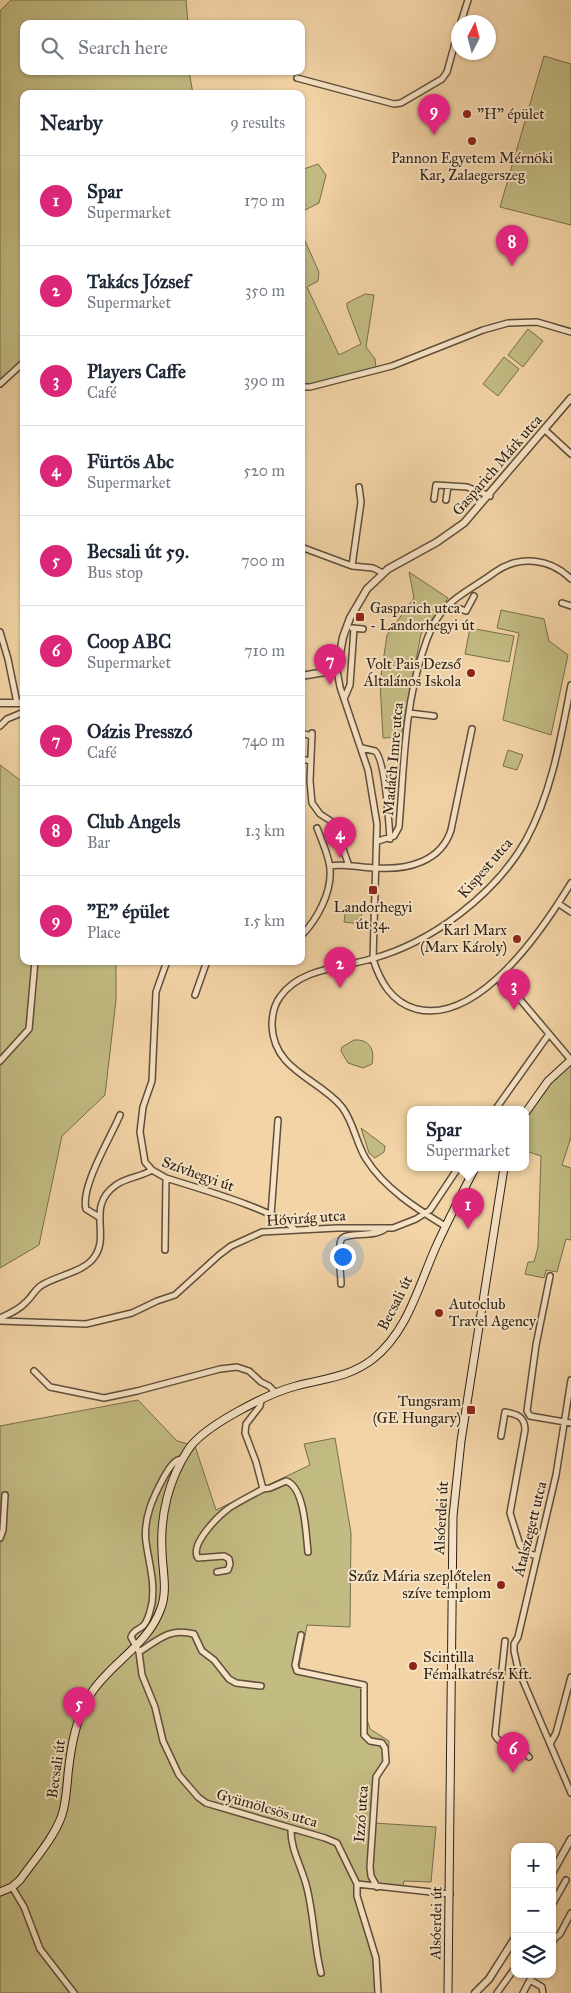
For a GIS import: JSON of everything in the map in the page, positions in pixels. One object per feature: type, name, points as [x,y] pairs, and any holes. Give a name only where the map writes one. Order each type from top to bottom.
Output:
[{"type":"main road","points":[[529,1108],[548,1081],[571,1060]]},
{"type":"main road","name":"Becsali út","points":[[0,1892],[12,1887],[20,1880],[50,1838],[62,1814],[73,1743],[79,1720],[87,1701],[105,1677],[137,1650],[162,1607],[164,1588],[162,1520],[168,1494],[182,1459],[192,1444],[207,1430],[276,1393],[295,1386],[342,1376],[364,1365],[383,1350],[403,1324],[446,1226],[474,1171]]},
{"type":"main road","name":"Alsóerdei út","points":[[448,1993],[453,1516],[461,1441],[504,1171]]},
{"type":"street","points":[[463,15],[468,0]]},
{"type":"street","points":[[297,78],[394,104],[401,103],[442,79],[447,72],[451,57]]},
{"type":"street","points":[[305,387],[392,366],[483,330],[508,323],[537,322],[571,332]]},
{"type":"street","points":[[0,384],[20,366]]},
{"type":"street","name":"Gasparich Márk utca","points":[[337,670],[340,647],[346,627],[363,595],[383,573],[454,532],[470,518],[571,398]]},
{"type":"street","points":[[544,429],[571,454]]},
{"type":"street","points":[[434,499],[436,485],[467,487],[490,496]]},
{"type":"street","points":[[446,500],[448,486]]},
{"type":"street","points":[[352,566],[361,502],[360,487]]},
{"type":"street","points":[[305,548],[352,566],[374,568],[383,573]]},
{"type":"street","name":"Madách Imre utca","points":[[390,839],[398,832],[400,827],[409,713],[415,676],[426,640],[436,620],[449,605],[500,569],[516,562],[532,561],[546,563],[560,569],[571,578]]},
{"type":"street","points":[[449,605],[466,611],[474,596]]},
{"type":"street","points":[[562,603],[571,606]]},
{"type":"street","points":[[346,627],[363,629]]},
{"type":"street","points":[[344,699],[350,685],[354,628]]},
{"type":"street","points":[[0,632],[20,703],[0,703]]},
{"type":"street","points":[[305,675],[337,670],[344,699],[362,748],[374,801],[378,841],[373,959],[380,977],[390,992],[403,1004],[420,1010],[438,1011],[457,1006],[500,976],[536,937],[571,883]]},
{"type":"street","name":"Kispest utca","points":[[446,1226],[426,1214],[395,1190],[376,1172],[366,1159],[352,1125],[342,1107],[289,1065],[277,1049],[274,1040],[273,1012],[281,996],[296,981],[306,976],[373,959],[418,941],[450,922],[481,894],[519,851],[532,828],[552,772],[571,685]]},
{"type":"street","points":[[409,713],[434,716]]},
{"type":"street","points":[[0,726],[7,719],[20,714]]},
{"type":"street","points":[[330,866],[398,867],[419,862],[437,854],[445,845],[451,830],[472,729]]},
{"type":"street","points":[[305,734],[312,735],[310,789],[312,803],[337,828],[349,866]]},
{"type":"street","points":[[362,748],[375,751],[380,758],[388,806],[390,839],[378,841]]},
{"type":"street","points":[[305,760],[311,761]]},
{"type":"street","points":[[305,931],[322,904],[328,886],[330,866],[317,828]]},
{"type":"street","points":[[559,904],[571,912]]},
{"type":"street","points":[[0,1061],[29,1029],[35,965]]},
{"type":"street","name":"Szívhegyi út","points":[[166,965],[156,992],[152,1081],[143,1107],[140,1132],[143,1158],[147,1166],[166,1178],[271,1215],[290,1225],[295,1230]]},
{"type":"street","points":[[195,995],[206,965]]},
{"type":"street","points":[[500,976],[507,978],[518,997],[571,1060]]},
{"type":"street","points":[[498,1106],[549,1034]]},
{"type":"street","points":[[99,1217],[86,1209],[86,1198],[96,1167],[120,1115]]},
{"type":"street","points":[[271,1215],[278,1120]]},
{"type":"street","points":[[0,1320],[22,1306],[42,1285],[78,1269],[92,1260],[98,1248],[99,1217],[102,1203],[111,1189],[120,1182],[152,1170]]},
{"type":"street","points":[[426,1214],[433,1207],[456,1171]]},
{"type":"street","points":[[165,1250],[166,1178]]},
{"type":"street","name":"Hóvirág utca","points":[[0,1320],[86,1324],[124,1315],[176,1295],[205,1266],[225,1251],[245,1239],[262,1232],[336,1228],[385,1229],[400,1226],[426,1214]]},
{"type":"street","points":[[341,1284],[340,1249],[342,1239],[346,1235],[380,1233],[385,1229]]},
{"type":"street","points":[[550,1276],[536,1345],[527,1411],[530,1416],[571,1423]]},
{"type":"street","points":[[34,1371],[50,1387],[104,1398],[220,1369],[237,1367],[249,1371],[276,1393]]},
{"type":"street","name":"Átalszegett utca","points":[[571,1380],[556,1475],[514,1644],[522,1681],[571,1793]]},
{"type":"street","name":"Becsali út","points":[[261,1401],[260,1406],[246,1424],[245,1433],[256,1462],[263,1489]]},
{"type":"street","points":[[501,1436],[505,1412],[517,1414],[523,1420],[525,1430],[510,1513],[520,1545],[527,1553],[537,1556]]},
{"type":"street","name":"Becsali út","points":[[137,1650],[132,1641],[132,1634],[144,1624],[153,1597],[153,1572],[146,1542],[147,1517],[156,1491],[170,1468],[178,1460],[182,1459]]},
{"type":"street","points":[[217,1572],[228,1570],[229,1559],[224,1556],[198,1558],[196,1553],[198,1544],[214,1521],[229,1508],[263,1489],[286,1481],[295,1487],[304,1518],[308,1552]]},
{"type":"street","points":[[0,1538],[3,1530],[2,1510],[5,1495]]},
{"type":"street","points":[[137,1650],[170,1633],[184,1632],[194,1634],[202,1651],[214,1660],[229,1679],[236,1683],[261,1686]]},
{"type":"street","name":"Izzó utca","points":[[301,1634],[295,1668],[297,1671],[364,1686],[366,1690],[364,1735],[370,1741],[382,1743],[385,1748],[385,1765],[376,1777],[370,1854],[371,1876],[377,1887]]},
{"type":"street","points":[[504,1641],[495,1735],[501,1742],[521,1750],[529,1757]]},
{"type":"street","name":"Gyümölcsös utca","points":[[137,1650],[142,1674],[155,1707],[163,1741],[179,1775],[198,1797],[214,1806],[337,1843],[357,1884],[357,1896],[376,1958],[378,1993]]},
{"type":"street","points":[[550,1744],[556,1734],[571,1676]]},
{"type":"street","points":[[291,1828],[292,1846],[309,1900],[321,1972]]},
{"type":"street","points":[[556,1865],[571,1840]]},
{"type":"street","points":[[556,1898],[566,1880]]},
{"type":"street","points":[[357,1884],[450,1894]]},
{"type":"street","points":[[12,1887],[24,1907],[40,1949],[74,1993]]},
{"type":"street","points":[[556,1937],[560,1934],[571,1914]]},
{"type":"street","points":[[475,1993],[489,1979],[511,1949]]},
{"type":"street","points":[[497,1993],[511,1974]]},
{"type":"street","points":[[523,1993],[530,1980],[542,1987],[543,1993]]},
{"type":"shaded area","points":[[11,0],[186,0],[188,20],[20,20],[20,75],[190,75],[192,90],[20,90],[20,362],[0,381],[0,11]]},
{"type":"shaded area","points":[[544,56],[571,64],[571,225],[500,207]]},
{"type":"shaded area","points":[[318,164],[326,175],[319,203],[305,210],[305,169]]},
{"type":"shaded area","points":[[305,241],[319,272],[318,281],[307,287],[339,355],[361,344],[347,303],[365,294],[374,295],[366,347],[375,359],[376,368],[306,386]]},
{"type":"shaded area","points":[[528,329],[543,341],[523,367],[508,355]]},
{"type":"shaded area","points":[[504,357],[519,369],[498,396],[483,384]]},
{"type":"shaded area","points":[[409,572],[448,598],[421,634],[401,737],[383,738],[380,682],[387,635],[414,598]]},
{"type":"shaded area","points":[[501,610],[544,619],[549,641],[568,655],[551,735],[503,720],[519,633],[497,628]]},
{"type":"shaded area","points":[[470,628],[514,636],[509,662],[465,654]]},
{"type":"shaded area","points":[[508,750],[523,755],[517,770],[503,766]]},
{"type":"shaded area","points":[[0,765],[20,780],[20,965],[116,965],[116,1000],[105,1095],[62,1136],[39,1245],[0,1268]]},
{"type":"shaded area","points":[[346,907],[363,908],[360,924],[344,922]]},
{"type":"shaded area","points":[[354,1040],[368,1043],[373,1054],[372,1064],[363,1068],[348,1063],[341,1051],[342,1047]]},
{"type":"shaded area","points":[[571,1064],[571,1137],[562,1165],[571,1168],[571,1240],[566,1239],[557,1272],[546,1270],[544,1278],[525,1274],[528,1262],[534,1262],[538,1247],[541,1156],[529,1152],[529,1115],[555,1077]]},
{"type":"shaded area","points":[[361,1128],[385,1146],[384,1152],[375,1158],[369,1153]]},
{"type":"shaded area","points":[[138,1400],[177,1441],[195,1446],[216,1510],[310,1465],[304,1444],[335,1438],[351,1533],[350,1627],[307,1625],[299,1668],[367,1683],[365,1713],[370,1729],[389,1741],[388,1764],[378,1775],[374,1823],[436,1827],[431,1882],[404,1881],[403,1886],[373,1884],[358,1890],[380,1993],[0,1993],[0,1426]]},
{"type":"place","name":"\"H\" épület","points":[[467,114]]},
{"type":"place","name":"\"E\" épület","points":[[434,135]]},
{"type":"place","name":"Pannon Egyetem Mérnöki Kar, Zalaegerszeg","points":[[472,141]]},
{"type":"place","name":"Club Angels","points":[[512,266]]},
{"type":"place","name":"Gasparich utca - Landorhegyi út","points":[[360,617]]},
{"type":"place","name":"Volt Pais Dezső Általános Iskola","points":[[471,673]]},
{"type":"place","name":"Oázis Presszó","points":[[330,685]]},
{"type":"place","name":"Fürtös Abc","points":[[340,858]]},
{"type":"place","name":"Landorhegyi út 34.","points":[[373,890]]},
{"type":"place","name":"Karl Marx (Marx Károly)","points":[[517,939]]},
{"type":"place","name":"Takács József","points":[[340,988]]},
{"type":"place","name":"Players Caffe","points":[[514,1010]]},
{"type":"place","name":"Spar","points":[[468,1229]]},
{"type":"place","name":"Autoclub Travel Agency","points":[[439,1313]]},
{"type":"place","name":"Tungsram (GE Hungary)","points":[[471,1410]]},
{"type":"place","name":"Szűz Mária szeplőtelen szíve templom","points":[[501,1585]]},
{"type":"place","name":"Scintilla Fémalkatrész Kft.","points":[[413,1666]]},
{"type":"place","name":"Becsali út 59.","points":[[79,1728]]},
{"type":"place","name":"Coop ABC","points":[[513,1773]]}]
